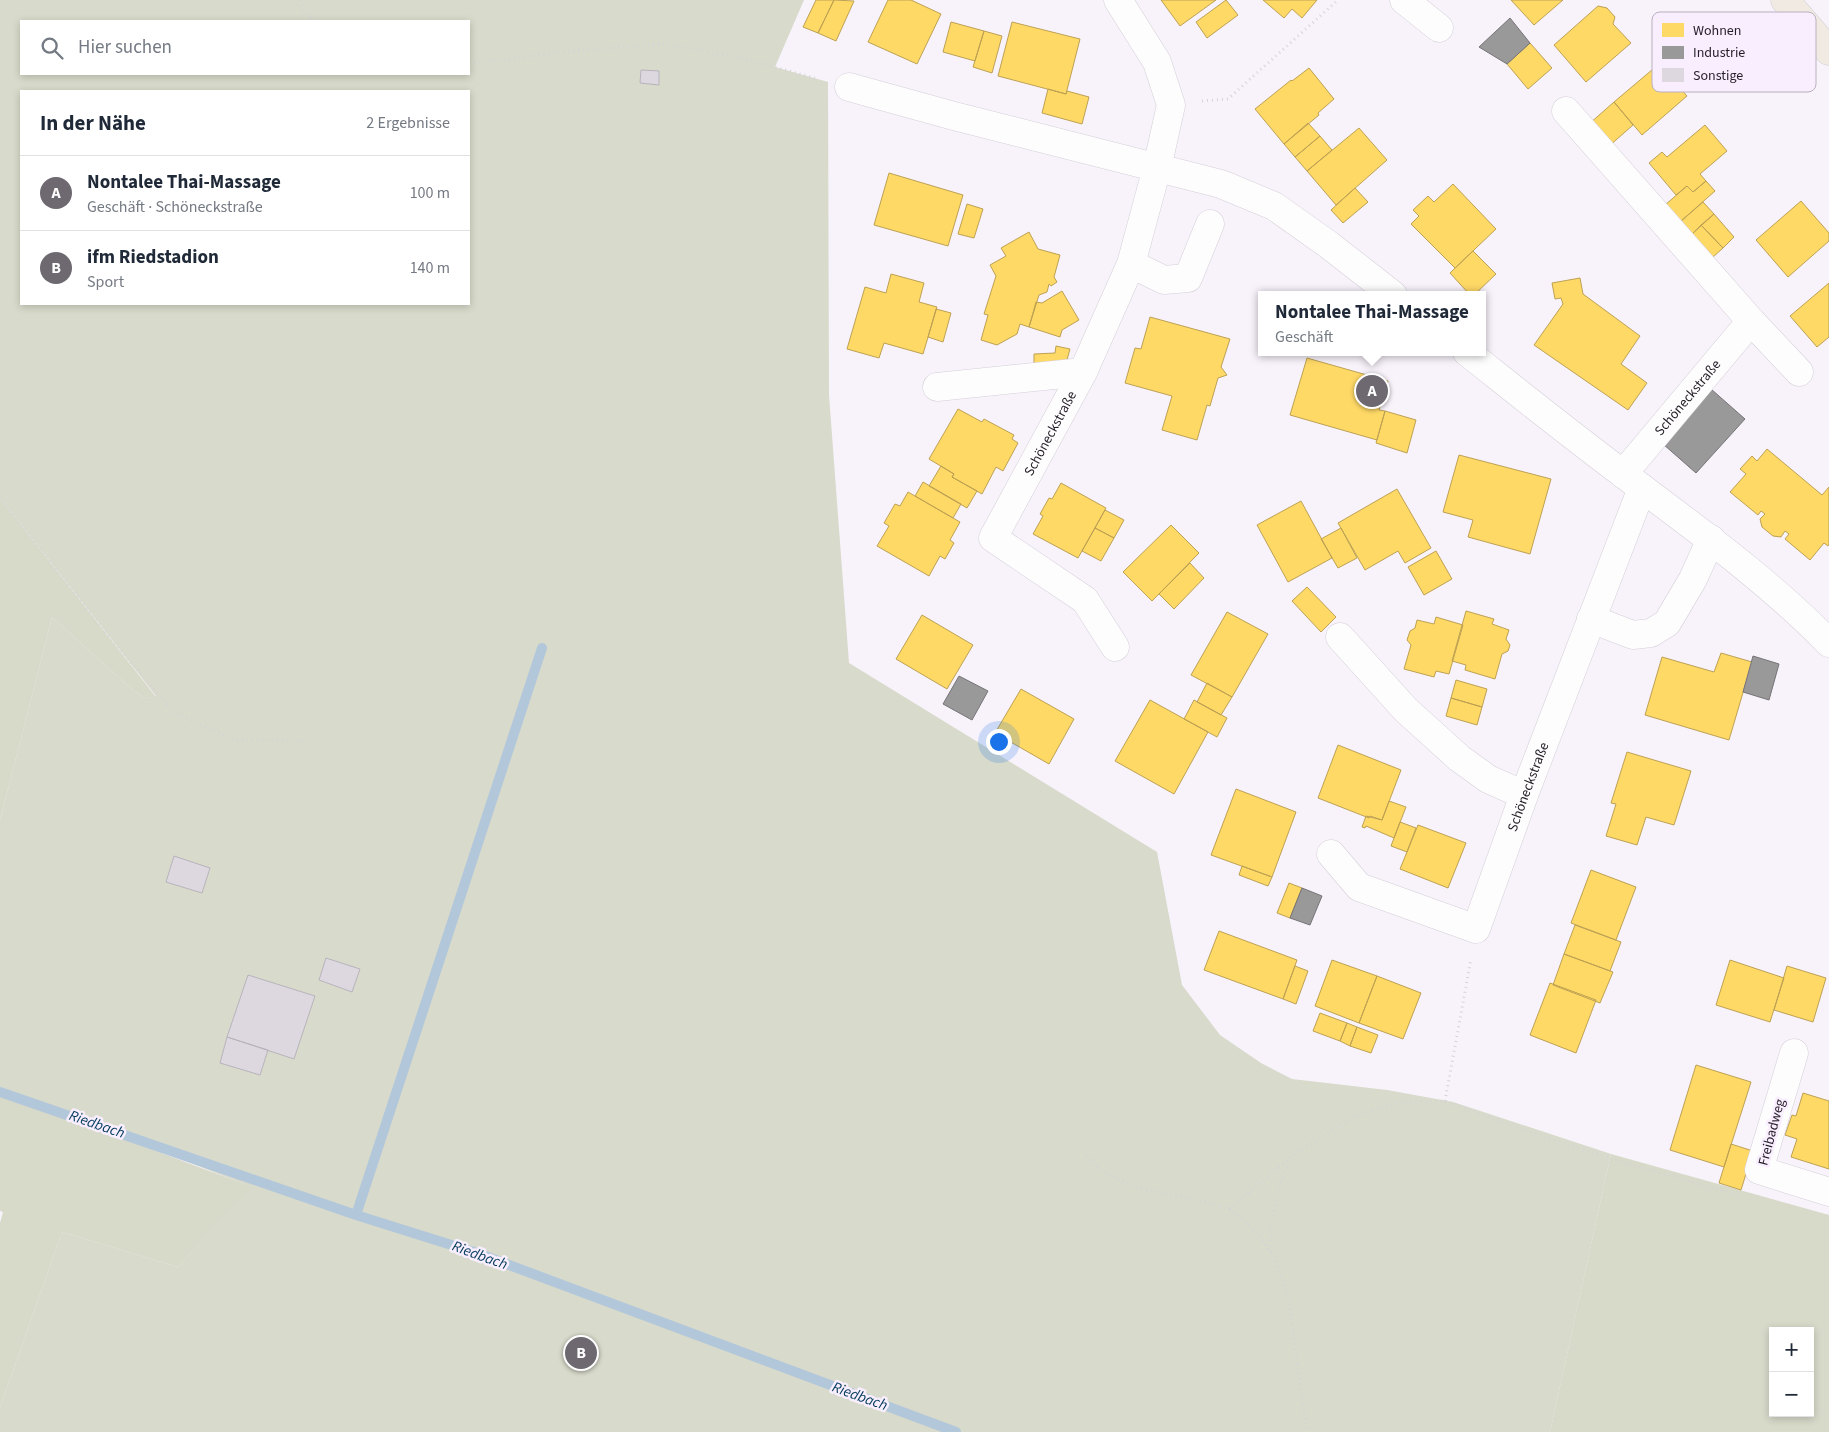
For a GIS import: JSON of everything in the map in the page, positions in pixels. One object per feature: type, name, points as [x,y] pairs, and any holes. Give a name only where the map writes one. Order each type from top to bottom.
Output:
[{"type":"main road","points":[[1786,0],[1796,12]]},
{"type":"main road","points":[[1816,36],[1829,51]]},
{"type":"street","points":[[1118,0],[1157,62],[1171,105]]},
{"type":"street","points":[[1404,0],[1439,28]]},
{"type":"street","points":[[849,87],[954,116],[1221,184],[1274,206],[1329,244],[1388,291]]},
{"type":"street","name":"Schöneckstraße","points":[[1115,647],[1085,600],[993,538],[1083,372],[1131,264],[1157,168],[1171,105]]},
{"type":"street","points":[[1566,110],[1751,321],[1799,372]]},
{"type":"street","points":[[1131,264],[1164,280],[1188,278],[1210,224]]},
{"type":"street","name":"Schöneckstraße","points":[[1476,930],[1590,619],[1632,481],[1751,321]]},
{"type":"street","points":[[1472,356],[1632,481],[1711,539],[1807,620],[1829,643]]},
{"type":"street","points":[[937,387],[1083,372]]},
{"type":"street","points":[[1590,619],[1633,635],[1651,633],[1668,623],[1693,579],[1711,539]]},
{"type":"street","points":[[1340,637],[1406,710],[1459,758],[1488,779],[1524,795]]},
{"type":"street","points":[[1331,854],[1359,887],[1476,930]]},
{"type":"street","name":"Freibadweg","points":[[1794,1053],[1759,1170],[1829,1192]]},
{"type":"path","points":[[300,0],[304,10],[314,20]]},
{"type":"path","points":[[1171,105],[1228,99],[1338,0]]},
{"type":"path","points":[[470,64],[570,51],[666,44],[741,58],[849,87]]},
{"type":"path","points":[[0,498],[108,635],[174,712],[236,740],[303,741]]},
{"type":"path","points":[[1445,1101],[1476,930]]},
{"type":"path","points":[[1230,1209],[1292,1156],[1352,1118],[1396,1103],[1445,1101],[1579,1149],[1738,1195]]},
{"type":"path","points":[[1086,1156],[1107,1175],[1141,1188],[1230,1209],[1257,1233],[1274,1257],[1288,1296],[1307,1432]]},
{"type":"path","points":[[1270,1251],[1270,1226],[1277,1193],[1292,1156]]},
{"type":"shaded area","points":[[0,0],[804,0],[775,67],[828,82],[829,395],[849,663],[1157,852],[1182,985],[1220,1035],[1261,1063],[1292,1079],[1387,1090],[1453,1102],[1611,1154],[1550,1432],[0,1432],[0,1407],[62,1232],[178,1267],[251,1187],[0,1087],[0,820],[52,617],[134,691],[145,698],[156,696],[0,498]]},
{"type":"green space","points":[[0,498],[156,697],[145,698],[134,691],[52,617],[0,820]]},
{"type":"green space","points":[[0,1088],[116,1136],[252,1187],[178,1267],[62,1232],[0,1407],[0,1223],[3,1212],[0,1211]]},
{"type":"green space","points":[[1611,1154],[1829,1215],[1829,1432],[1550,1432]]},
{"type":"building: Wohnen","points":[[816,0],[834,0],[818,33],[803,27]]},
{"type":"building: Wohnen","points":[[834,0],[854,1],[836,41],[818,33]]},
{"type":"building: Wohnen","points":[[888,0],[911,0],[941,14],[917,64],[868,42]]},
{"type":"building: Wohnen","points":[[1161,0],[1216,0],[1180,26]]},
{"type":"building: Wohnen","points":[[1226,0],[1238,15],[1207,38],[1196,22]]},
{"type":"building: Wohnen","points":[[1263,0],[1317,0],[1302,18],[1292,9],[1284,18]]},
{"type":"building: Wohnen","points":[[1511,0],[1563,0],[1534,25]]},
{"type":"building: Wohnen","points":[[1598,6],[1607,8],[1615,17],[1613,24],[1631,43],[1586,82],[1554,45]]},
{"type":"building: Wohnen","points":[[951,22],[984,31],[975,61],[943,52]]},
{"type":"building: Wohnen","points":[[1012,22],[1080,39],[1066,94],[998,76]]},
{"type":"building: Wohnen","points":[[984,31],[1002,36],[992,73],[973,67]]},
{"type":"building: Wohnen","points":[[1530,43],[1552,68],[1528,89],[1507,64]]},
{"type":"building: Wohnen","points":[[1309,68],[1334,99],[1318,113],[1319,115],[1284,144],[1255,109]]},
{"type":"building: Wohnen","points":[[1652,70],[1652,92],[1684,92],[1687,96],[1642,135],[1614,102]]},
{"type":"building: Wohnen","points":[[1048,89],[1066,94],[1067,91],[1089,97],[1082,124],[1042,113]]},
{"type":"building: Wohnen","points":[[1614,102],[1633,125],[1608,147],[1589,124]]},
{"type":"building: Wohnen","points":[[1308,123],[1320,136],[1295,157],[1284,144]]},
{"type":"building: Wohnen","points":[[1705,125],[1727,151],[1700,174],[1706,181],[1693,192],[1687,186],[1676,195],[1649,163],[1662,152],[1667,157]]},
{"type":"building: Wohnen","points":[[1359,128],[1387,160],[1336,205],[1307,171]]},
{"type":"building: Wohnen","points":[[1320,136],[1332,150],[1307,171],[1295,157]]},
{"type":"building: Wohnen","points":[[889,173],[963,195],[948,246],[874,225]]},
{"type":"building: Wohnen","points":[[1706,181],[1715,191],[1680,222],[1665,205],[1687,186],[1693,192]]},
{"type":"building: Wohnen","points":[[1453,184],[1496,229],[1455,268],[1411,224],[1419,216],[1413,210],[1428,196],[1434,202]]},
{"type":"building: Wohnen","points":[[1355,188],[1368,202],[1343,223],[1331,210]]},
{"type":"building: Wohnen","points":[[1801,201],[1829,233],[1829,241],[1788,277],[1756,240]]},
{"type":"building: Wohnen","points":[[1703,202],[1714,214],[1691,235],[1680,222]]},
{"type":"building: Wohnen","points":[[967,204],[983,209],[974,238],[958,234]]},
{"type":"building: Wohnen","points":[[1714,214],[1734,237],[1723,248],[1701,225]]},
{"type":"building: Wohnen","points":[[1701,225],[1723,248],[1713,257],[1691,235]]},
{"type":"building: Wohnen","points":[[1029,232],[1038,249],[1060,255],[1054,277],[1057,282],[1051,286],[1049,284],[1047,292],[1039,295],[1029,327],[1020,324],[1017,334],[997,345],[981,340],[988,315],[984,314],[996,276],[990,265],[1006,256],[1001,248]]},
{"type":"building: Wohnen","points":[[1473,251],[1496,274],[1478,291],[1466,291],[1450,273]]},
{"type":"building: Wohnen","points":[[891,274],[924,283],[919,302],[937,307],[923,354],[884,343],[879,358],[847,349],[865,287],[886,293]]},
{"type":"building: Wohnen","points":[[1580,278],[1583,294],[1640,336],[1621,364],[1647,383],[1628,410],[1534,345],[1563,304],[1561,298],[1555,299],[1552,283]]},
{"type":"building: Wohnen","points":[[1829,283],[1829,337],[1817,347],[1790,316]]},
{"type":"building: Wohnen","points":[[1062,291],[1079,320],[1062,330],[1060,337],[1029,327],[1036,302],[1042,303]]},
{"type":"building: Wohnen","points":[[936,309],[951,313],[943,342],[928,337]]},
{"type":"building: Wohnen","points":[[1150,317],[1230,339],[1221,367],[1227,375],[1218,378],[1210,406],[1207,405],[1197,440],[1162,430],[1172,396],[1125,383],[1135,348],[1141,349]]},
{"type":"building: Wohnen","points":[[1056,346],[1070,349],[1065,367],[1034,369],[1034,354],[1055,353]]},
{"type":"building: Wohnen","points":[[1307,358],[1388,381],[1379,410],[1385,411],[1377,440],[1290,415]]},
{"type":"building: Wohnen","points":[[958,409],[982,422],[984,419],[1014,435],[1012,439],[1018,443],[1003,471],[996,467],[982,494],[952,477],[954,474],[929,459]]},
{"type":"building: Wohnen","points":[[1385,411],[1416,420],[1407,453],[1376,443]]},
{"type":"building: Wohnen","points":[[1767,449],[1822,495],[1829,487],[1829,544],[1828,546],[1824,543],[1810,560],[1785,539],[1789,534],[1785,531],[1781,537],[1773,536],[1762,527],[1760,519],[1765,514],[1761,511],[1758,515],[1730,492],[1746,474],[1740,469],[1752,456],[1757,461]]},
{"type":"building: Wohnen","points":[[1459,455],[1551,479],[1530,554],[1468,537],[1473,520],[1443,512]]},
{"type":"building: Wohnen","points":[[941,466],[954,474],[952,477],[977,491],[967,508],[929,486]]},
{"type":"building: Wohnen","points":[[923,482],[961,504],[953,518],[915,496]]},
{"type":"building: Wohnen","points":[[1061,483],[1106,508],[1078,558],[1033,534],[1043,516],[1040,514],[1049,498],[1052,499]]},
{"type":"building: Wohnen","points":[[1397,489],[1431,548],[1405,563],[1398,551],[1365,570],[1338,523]]},
{"type":"building: Wohnen","points":[[908,492],[960,522],[950,540],[954,543],[945,559],[940,556],[929,576],[877,546],[889,526],[884,523],[895,504],[900,506]]},
{"type":"building: Wohnen","points":[[1301,501],[1332,558],[1288,582],[1257,525]]},
{"type":"building: Wohnen","points":[[1105,510],[1124,520],[1114,538],[1095,528]]},
{"type":"building: Wohnen","points":[[1171,525],[1199,553],[1152,601],[1123,572]]},
{"type":"building: Wohnen","points":[[1095,528],[1114,538],[1101,561],[1082,551]]},
{"type":"building: Wohnen","points":[[1341,528],[1357,558],[1338,568],[1321,539]]},
{"type":"building: Wohnen","points":[[1436,551],[1452,579],[1424,595],[1408,567]]},
{"type":"building: Wohnen","points":[[1190,563],[1204,578],[1174,609],[1159,594]]},
{"type":"building: Wohnen","points":[[1307,587],[1336,617],[1321,632],[1292,601]]},
{"type":"building: Wohnen","points":[[1466,611],[1494,619],[1492,624],[1509,630],[1506,639],[1510,645],[1508,651],[1502,654],[1495,679],[1465,670],[1466,665],[1452,661]]},
{"type":"building: Wohnen","points":[[1227,612],[1268,634],[1232,697],[1191,675]]},
{"type":"building: Wohnen","points":[[922,615],[973,645],[947,689],[896,659]]},
{"type":"building: Wohnen","points":[[1436,617],[1463,625],[1449,674],[1436,671],[1434,677],[1404,669],[1411,645],[1407,640],[1410,631],[1415,628],[1417,620],[1434,624]]},
{"type":"building: Wohnen","points":[[1721,653],[1752,662],[1729,740],[1645,715],[1662,657],[1714,672]]},
{"type":"building: Wohnen","points":[[1456,680],[1487,689],[1482,707],[1451,698]]},
{"type":"building: Wohnen","points":[[1207,683],[1232,697],[1221,715],[1197,702]]},
{"type":"building: Wohnen","points":[[1021,689],[1074,719],[1049,764],[995,733]]},
{"type":"building: Wohnen","points":[[1451,698],[1482,707],[1477,725],[1446,716]]},
{"type":"building: Wohnen","points":[[1150,700],[1208,732],[1174,794],[1115,761]]},
{"type":"building: Wohnen","points":[[1194,700],[1227,718],[1217,737],[1184,719]]},
{"type":"building: Wohnen","points":[[1338,745],[1401,770],[1382,820],[1370,816],[1369,818],[1318,798]]},
{"type":"building: Wohnen","points":[[1627,752],[1691,771],[1674,825],[1646,817],[1637,845],[1606,836],[1616,804],[1611,803]]},
{"type":"building: Wohnen","points":[[1236,789],[1296,812],[1272,877],[1211,855]]},
{"type":"building: Wohnen","points":[[1389,801],[1406,807],[1394,838],[1366,826],[1365,828],[1362,827],[1366,816],[1382,820]]},
{"type":"building: Wohnen","points":[[1400,822],[1416,828],[1407,852],[1391,846]]},
{"type":"building: Wohnen","points":[[1418,825],[1466,843],[1448,888],[1400,869]]},
{"type":"building: Wohnen","points":[[1242,866],[1272,877],[1268,886],[1239,875]]},
{"type":"building: Wohnen","points":[[1591,870],[1636,887],[1616,940],[1571,923]]},
{"type":"building: Wohnen","points":[[1289,883],[1302,888],[1290,918],[1277,913]]},
{"type":"building: Wohnen","points":[[1575,925],[1621,942],[1610,971],[1564,954]]},
{"type":"building: Wohnen","points":[[1219,931],[1297,960],[1283,999],[1204,970]]},
{"type":"building: Wohnen","points":[[1564,954],[1613,972],[1600,1003],[1553,985]]},
{"type":"building: Wohnen","points":[[1332,960],[1377,976],[1359,1023],[1315,1006]]},
{"type":"building: Wohnen","points":[[1730,960],[1784,978],[1770,1022],[1716,1005]]},
{"type":"building: Wohnen","points":[[1295,966],[1308,971],[1296,1004],[1283,999]]},
{"type":"building: Wohnen","points":[[1787,966],[1826,978],[1813,1022],[1774,1010]]},
{"type":"building: Wohnen","points":[[1377,976],[1421,993],[1403,1039],[1359,1023]]},
{"type":"building: Wohnen","points":[[1550,983],[1596,1000],[1576,1053],[1530,1035]]},
{"type":"building: Wohnen","points":[[1320,1013],[1347,1023],[1340,1041],[1313,1031]]},
{"type":"building: Wohnen","points":[[1347,1023],[1357,1027],[1350,1046],[1340,1041]]},
{"type":"building: Wohnen","points":[[1357,1027],[1378,1035],[1371,1053],[1350,1046]]},
{"type":"building: Wohnen","points":[[1696,1065],[1751,1082],[1724,1167],[1670,1150]]},
{"type":"building: Wohnen","points":[[1803,1093],[1829,1101],[1829,1169],[1791,1157],[1797,1139],[1785,1135],[1792,1115],[1796,1116]]},
{"type":"building: Wohnen","points":[[1731,1144],[1753,1151],[1741,1190],[1719,1183]]},
{"type":"building: Industrie","points":[[1510,18],[1530,43],[1507,64],[1479,47]]},
{"type":"building: Industrie","points":[[1711,389],[1745,419],[1696,473],[1663,444]]},
{"type":"building: Industrie","points":[[1753,656],[1779,664],[1769,700],[1743,692]]},
{"type":"building: Industrie","points":[[959,676],[988,691],[972,720],[943,704]]},
{"type":"building: Industrie","points":[[1302,888],[1322,896],[1310,925],[1290,918]]},
{"type":"building: Sonstige","points":[[641,70],[659,71],[659,85],[640,83]]},
{"type":"building: Sonstige","points":[[174,856],[210,868],[202,893],[166,882]]},
{"type":"building: Sonstige","points":[[326,958],[360,969],[352,992],[319,980]]},
{"type":"building: Sonstige","points":[[248,975],[315,996],[294,1059],[227,1037]]},
{"type":"building: Sonstige","points":[[227,1037],[268,1050],[260,1075],[220,1063]]},
{"type":"waterway","points":[[356,1215],[542,648]]},
{"type":"waterway","name":"Riedbach","points":[[0,1092],[356,1215],[477,1253],[956,1432]]},
{"type":"place","name":"Nontalee Thai-Massage","points":[[1372,391]]},
{"type":"place","name":"ifm Riedstadion","points":[[581,1353]]}]
